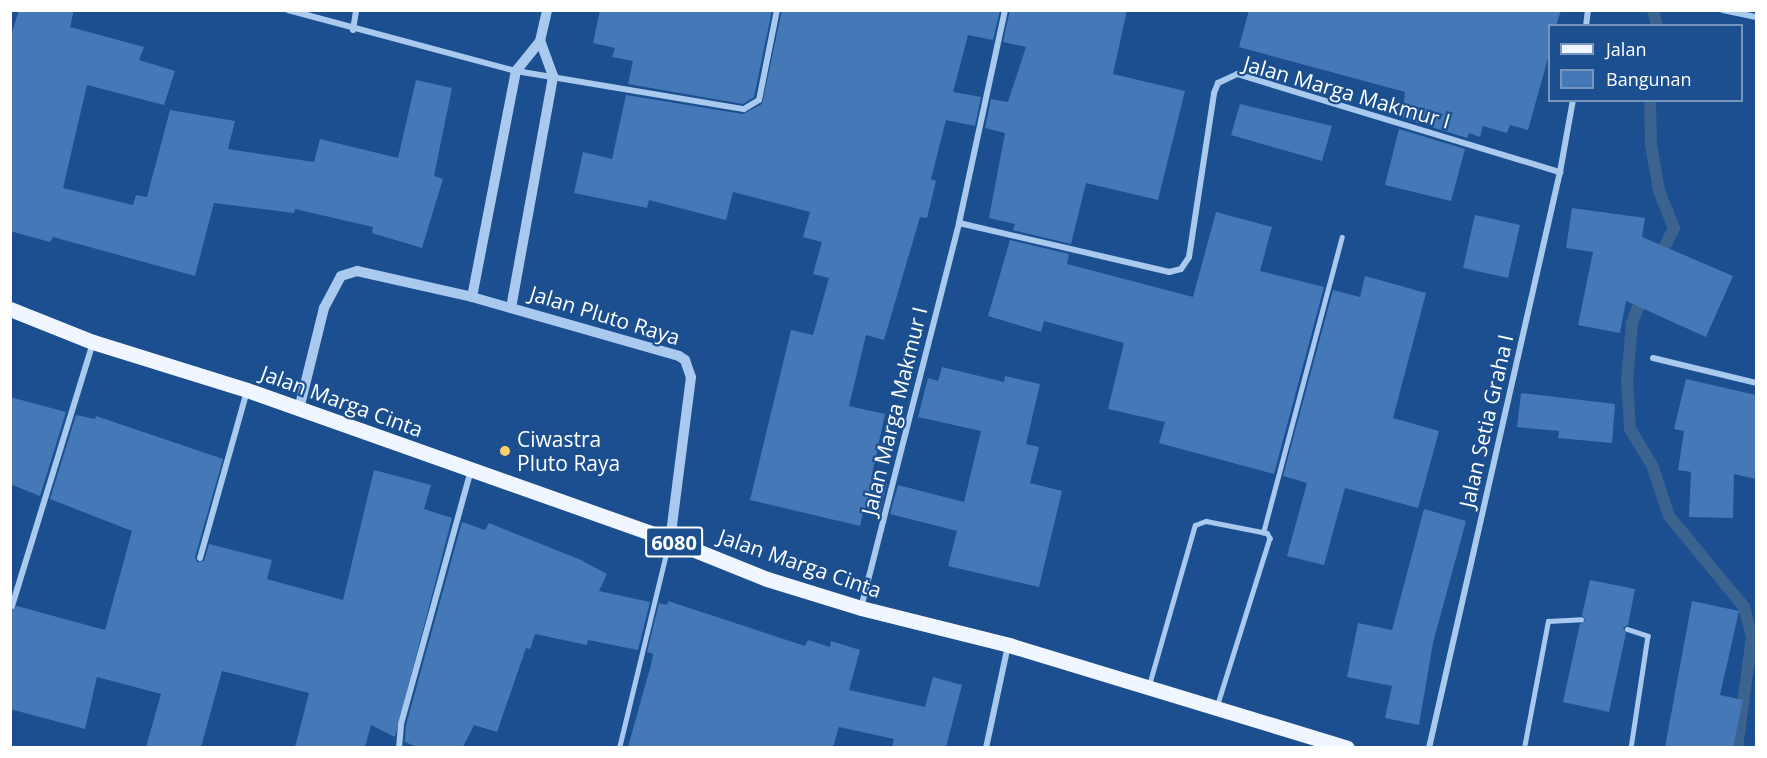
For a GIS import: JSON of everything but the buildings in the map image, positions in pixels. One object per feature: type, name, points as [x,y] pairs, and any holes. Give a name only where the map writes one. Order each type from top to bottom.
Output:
[{"type":"main road","name":"Jalan Marga Cinta","points":[[10,309],[93,342],[247,390],[471,469],[670,540],[767,579],[861,608],[1009,645],[1216,710],[1347,747]]},
{"type":"street","points":[[288,10],[353,30],[516,71],[748,109],[759,100],[777,10]]},
{"type":"street","points":[[353,30],[357,10]]},
{"type":"street","points":[[472,297],[516,71],[540,41],[547,10]]},
{"type":"street","name":"Jalan Marga Makmur I","points":[[861,608],[959,223],[1005,10]]},
{"type":"street","points":[[1723,10],[1756,17]]},
{"type":"street","points":[[540,41],[553,76]]},
{"type":"street","name":"Jalan Marga Makmur I","points":[[959,223],[1169,272],[1181,269],[1190,257],[1214,93],[1218,82],[1237,74],[1560,172]]},
{"type":"street","name":"Jalan Pluto Raya","points":[[511,308],[553,76]]},
{"type":"street","name":"Jalan Setia Graha I","points":[[1429,747],[1560,172],[1573,102]]},
{"type":"street","name":"Jalan Pluto Raya","points":[[299,410],[324,308],[342,276],[357,271],[472,297],[685,360],[691,377],[670,540]]},
{"type":"street","points":[[12,606],[93,342]]},
{"type":"street","points":[[1653,358],[1756,383]]},
{"type":"street","points":[[200,558],[247,390]]},
{"type":"street","points":[[399,747],[400,724],[471,469]]},
{"type":"street","points":[[986,747],[1009,645]]},
{"type":"lane","points":[[1263,533],[1342,237]]},
{"type":"lane","points":[[1148,687],[1195,525],[1206,521],[1263,533],[1270,538],[1216,710]]},
{"type":"lane","points":[[619,747],[670,540]]},
{"type":"lane","points":[[1524,747],[1548,621],[1581,619]]},
{"type":"lane","points":[[1627,629],[1648,636],[1632,747]]},
{"type":"waterway","points":[[1653,10],[1656,24]]},
{"type":"waterway","points":[[1650,102],[1651,145],[1659,191],[1674,228],[1658,260]]},
{"type":"waterway","points":[[1644,292],[1632,324],[1627,380],[1630,429],[1652,465],[1669,516],[1744,607],[1752,637],[1737,748]]},
{"type":"place","name":"Ciwastra Pluto Raya","points":[[505,451]]}]
